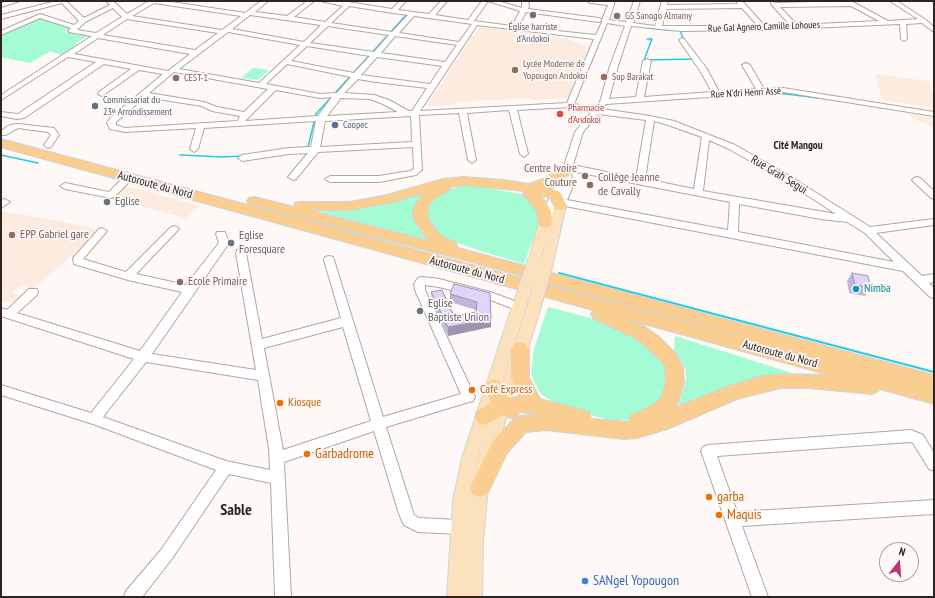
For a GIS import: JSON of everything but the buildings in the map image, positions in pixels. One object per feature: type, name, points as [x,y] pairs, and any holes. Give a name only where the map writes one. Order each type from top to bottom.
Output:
[{"type":"highway","name":"Autoroute du Nord","points":[[4,134],[934,382]]},
{"type":"highway","name":"Autoroute du Nord","points":[[4,134],[30,152],[934,396]]},
{"type":"highway","points":[[1,150],[30,152]]},
{"type":"highway","points":[[472,258],[436,239],[429,232],[421,220],[420,214],[421,207],[428,196],[441,188],[460,185],[531,191],[566,170]]},
{"type":"highway","points":[[264,204],[326,207],[350,206],[388,199],[443,184],[463,181],[531,191],[561,198]]},
{"type":"highway","points":[[531,191],[544,211],[545,223]]},
{"type":"highway","points":[[484,417],[502,406],[512,404],[534,405],[600,422],[618,424],[631,423],[645,420],[664,408],[673,393],[675,381],[674,368],[669,358],[652,341],[639,332],[555,294]]},
{"type":"highway","points":[[520,349],[520,378],[523,387],[534,405]]},
{"type":"highway","points":[[480,487],[500,447],[512,432],[522,424],[534,422],[562,424],[612,431],[637,430],[660,424],[733,392],[780,382],[809,381],[915,390]]},
{"type":"highway","points":[[494,387],[502,406],[513,412],[562,424]]},
{"type":"main road","points":[[456,597],[458,527],[461,501],[470,458],[494,387],[541,260],[561,198]]},
{"type":"main road","points":[[541,260],[545,223]]},
{"type":"main road","points":[[473,597],[474,540],[480,487],[492,438],[520,349],[524,306]]},
{"type":"street","points":[[1,5],[18,1]]},
{"type":"street","points":[[1,17],[63,1],[83,21]]},
{"type":"street","points":[[1,98],[95,35],[153,1],[289,18],[462,44]]},
{"type":"street","points":[[144,95],[171,71],[265,1]]},
{"type":"street","points":[[289,18],[311,1]]},
{"type":"street","points":[[324,1],[472,23],[598,37]]},
{"type":"street","points":[[393,11],[402,1]]},
{"type":"street","points":[[431,16],[444,1]]},
{"type":"street","points":[[411,114],[462,44],[485,1]]},
{"type":"street","name":"Rue Gal Agnero Camille Lohoues","points":[[491,1],[524,10],[658,28],[763,28],[924,21]]},
{"type":"street","points":[[514,28],[526,6],[525,1]]},
{"type":"street","points":[[570,105],[598,37],[602,21],[611,2],[590,1]]},
{"type":"street","points":[[545,223],[561,198],[566,170],[579,132],[604,102],[614,66],[637,1]]},
{"type":"street","points":[[846,1],[886,23]]},
{"type":"street","points":[[893,1],[924,21],[934,30]]},
{"type":"street","points":[[197,53],[71,31],[74,27],[111,3],[126,17],[376,53],[448,65]]},
{"type":"street","points":[[658,28],[664,4],[741,3],[763,28]]},
{"type":"street","points":[[773,3],[853,4]]},
{"type":"street","points":[[773,3],[795,26]]},
{"type":"street","points":[[261,85],[348,4]]},
{"type":"street","points":[[293,177],[314,151],[317,144],[322,118],[356,75],[412,14]]},
{"type":"street","points":[[1,32],[40,16],[74,27]]},
{"type":"street","points":[[902,22],[904,39]]},
{"type":"street","points":[[682,40],[703,69],[717,95]]},
{"type":"street","points":[[67,55],[138,68],[171,71],[275,87],[320,96],[432,86]]},
{"type":"street","points":[[4,134],[17,117],[103,61]]},
{"type":"street","points":[[640,99],[647,61]]},
{"type":"street","points":[[286,62],[356,75],[378,90],[386,102],[411,114]]},
{"type":"street","points":[[746,65],[761,91]]},
{"type":"street","points":[[102,94],[138,68]]},
{"type":"street","points":[[238,123],[275,87]]},
{"type":"street","name":"Rue N’dri Henri Assé","points":[[604,102],[761,91],[792,91],[934,114]]},
{"type":"street","points":[[144,95],[204,104],[215,109],[246,115]]},
{"type":"street","name":"Rue Grah Segui","points":[[144,95],[113,120],[111,124],[113,127],[125,130],[512,107],[570,105],[596,111],[650,118],[706,136],[732,147],[785,177],[868,231],[934,294]]},
{"type":"street","points":[[512,107],[524,154]]},
{"type":"street","points":[[463,111],[472,160]]},
{"type":"street","points":[[1,114],[17,117]]},
{"type":"street","points":[[330,179],[375,180],[413,173],[418,168],[417,144],[411,114]]},
{"type":"street","points":[[640,182],[650,118]]},
{"type":"street","points":[[194,149],[201,125]]},
{"type":"street","points":[[698,192],[702,155],[706,136]]},
{"type":"street","points":[[242,158],[289,151],[314,151],[417,144]]},
{"type":"street","points":[[566,170],[698,192],[821,216],[850,219]]},
{"type":"street","points":[[561,198],[566,170]]},
{"type":"street","points":[[65,186],[111,195],[128,178]]},
{"type":"street","points":[[917,180],[934,196]]},
{"type":"street","points":[[561,198],[733,235],[908,269]]},
{"type":"street","points":[[733,235],[734,200]]},
{"type":"street","points":[[868,231],[934,222]]},
{"type":"street","points":[[128,276],[174,229]]},
{"type":"street","points":[[102,231],[77,260],[128,276],[189,290]]},
{"type":"street","points":[[94,419],[143,357],[189,290],[224,243],[221,234]]},
{"type":"street","points":[[241,253],[276,449],[283,597]]},
{"type":"street","points":[[329,260],[406,514],[410,520],[418,525],[458,527]]},
{"type":"street","points":[[920,280],[934,278]]},
{"type":"street","points":[[276,458],[378,424],[469,397],[420,290],[420,282],[426,281],[490,296],[524,306]]},
{"type":"street","points":[[5,313],[33,292]]},
{"type":"street","points":[[5,313],[143,357],[263,376]]},
{"type":"street","points":[[258,345],[348,321]]},
{"type":"street","points":[[1,390],[94,419],[226,468],[278,478]]},
{"type":"street","points":[[760,597],[708,453],[709,450],[911,436],[918,439],[934,465]]},
{"type":"street","points":[[132,597],[166,555],[226,468]]},
{"type":"street","points":[[732,519],[934,507]]},
{"type":"shaded area","name":"Lycée Moderne de Yopougon Andokoi","points":[[479,26],[568,39],[588,48],[568,98],[532,100],[527,98],[456,102],[454,105],[427,106]]},
{"type":"shaded area","points":[[875,74],[928,81],[934,97],[934,108],[882,100]]},
{"type":"shaded area","points":[[909,114],[934,118],[934,128],[910,116]]},
{"type":"shaded area","points":[[119,184],[200,206],[185,218],[106,197]]},
{"type":"shaded area","points":[[1,211],[61,221],[100,230],[33,290],[22,285],[13,292],[22,297],[15,302],[1,302]]},
{"type":"green space","points":[[39,17],[71,27],[63,32],[87,36],[61,55],[51,51],[30,63],[1,57],[1,34]]},
{"type":"green space","points":[[253,68],[269,70],[258,80],[241,78]]},
{"type":"green space","points":[[462,186],[477,186],[520,194],[530,197],[537,204],[540,221],[524,264],[452,241],[437,233],[429,224],[427,213],[428,203],[437,195],[449,189]]},
{"type":"green space","points":[[425,192],[415,206],[417,227],[436,243],[313,210],[351,209],[381,204]]},
{"type":"green space","points":[[548,307],[617,325],[667,360],[670,393],[644,416],[628,420],[608,420],[557,405],[540,393],[531,375],[534,349]]},
{"type":"green space","points":[[675,336],[792,373],[751,384],[677,411],[686,380],[686,370],[674,352]]},
{"type":"waterway","points":[[604,22],[601,21],[608,5]]},
{"type":"waterway","points":[[301,148],[308,147],[316,114],[408,13]]},
{"type":"waterway","points":[[648,28],[668,30]]},
{"type":"waterway","points":[[680,30],[684,41]]},
{"type":"waterway","points":[[647,39],[652,39],[644,60],[695,59]]},
{"type":"waterway","points":[[746,94],[786,94],[835,100]]},
{"type":"waterway","points":[[1,155],[38,163]]},
{"type":"waterway","points":[[180,155],[222,157],[243,156]]},
{"type":"waterway","points":[[559,273],[934,372]]},
{"type":"place","name":"Église harriste d'Andokoi","points":[[533,15]]},
{"type":"place","name":"GS Sanogo Almamy","points":[[617,16]]},
{"type":"place","name":"Lycée Moderne de Yopougon Andokoi","points":[[515,70]]},
{"type":"place","name":"Sup Barakat","points":[[604,77]]},
{"type":"place","name":"CEST-1","points":[[176,78]]},
{"type":"place","name":"Commissariat du 23ᵉ Arrondissement","points":[[95,106]]},
{"type":"place","name":"Pharmacie d’Andokoi","points":[[560,114]]},
{"type":"place","name":"Coopec","points":[[335,125]]},
{"type":"place","name":"Centre Ivoire Couture","points":[[585,176]]},
{"type":"place","name":"Collège Jeanne de Cavally","points":[[590,185]]},
{"type":"place","name":"Eglise","points":[[107,202]]},
{"type":"place","name":"EPP Gabriel gare","points":[[12,235]]},
{"type":"place","name":"Eglise Foresquare","points":[[231,243]]},
{"type":"place","name":"Ecole Primaire","points":[[180,282]]},
{"type":"place","name":"Nimba","points":[[856,289]]},
{"type":"place","name":"Eglise Baptiste Union","points":[[420,311]]},
{"type":"place","name":"Café Express","points":[[472,390]]},
{"type":"place","name":"Kiosque","points":[[280,403]]},
{"type":"place","name":"Garbadrome","points":[[307,454]]},
{"type":"place","name":"garba","points":[[709,497]]},
{"type":"place","name":"Maquis","points":[[719,515]]},
{"type":"place","name":"SANgel Yopougon","points":[[585,581]]},
{"type":"district","name":"Cité Mangou","points":[[798,146]]},
{"type":"district","name":"Sable","points":[[236,510]]}]
